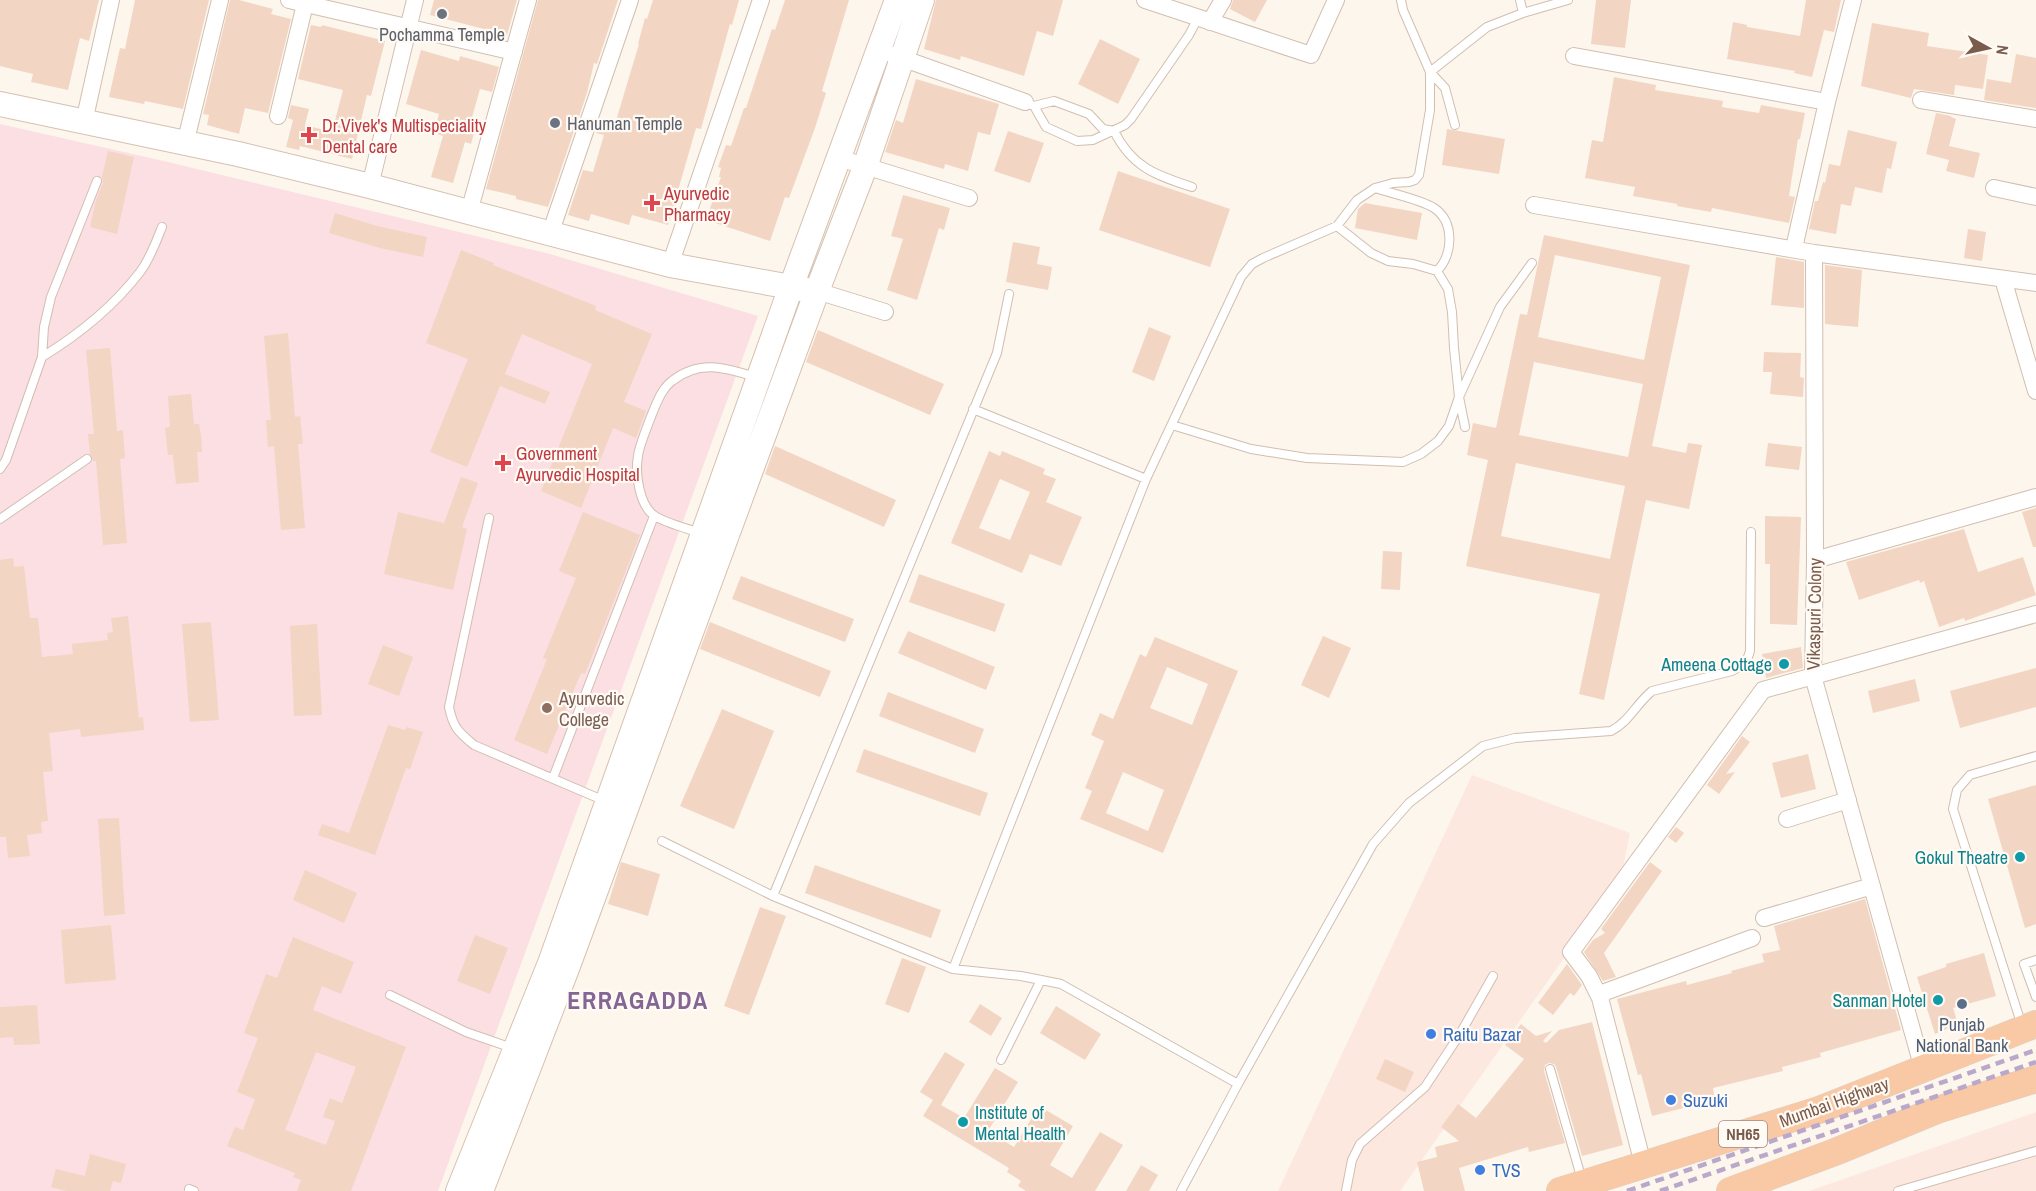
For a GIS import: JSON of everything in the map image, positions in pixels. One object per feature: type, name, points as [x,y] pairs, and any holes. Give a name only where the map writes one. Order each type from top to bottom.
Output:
[{"type":"highway","name":"Mumbai Highway","points":[[1571,1187],[1819,1110],[2030,1027]]},
{"type":"highway","points":[[1730,1191],[1835,1152],[1937,1110],[2036,1080]]},
{"type":"highway","points":[[1819,1110],[1835,1152]]},
{"type":"main road","points":[[481,1191],[568,966],[616,806],[703,534],[897,0]]},
{"type":"main road","points":[[458,1191],[616,806],[817,291],[865,167],[922,0]]},
{"type":"main road","points":[[0,104],[238,154],[370,186],[670,265],[817,291]]},
{"type":"street","points":[[84,122],[111,0]]},
{"type":"street","points":[[185,144],[220,0]]},
{"type":"street","points":[[370,186],[415,0]]},
{"type":"street","points":[[468,212],[528,0]]},
{"type":"street","points":[[550,234],[630,0]]},
{"type":"street","points":[[670,265],[760,0]]},
{"type":"street","points":[[1145,0],[1311,55],[1336,0]]},
{"type":"street","points":[[1204,20],[1223,0]]},
{"type":"street","points":[[1794,248],[1852,0]]},
{"type":"street","points":[[278,116],[297,2],[513,52]]},
{"type":"street","points":[[879,50],[1029,104]]},
{"type":"street","points":[[1574,56],[1827,102]]},
{"type":"street","points":[[1921,100],[2036,119]]},
{"type":"street","points":[[838,158],[969,198]]},
{"type":"street","points":[[1994,188],[2036,197]]},
{"type":"street","points":[[1534,205],[1814,253],[2036,283]]},
{"type":"street","name":"Vikaspuri Colony","points":[[1814,253],[1813,676],[1923,1069]]},
{"type":"street","points":[[2003,279],[2036,391]]},
{"type":"street","points":[[817,291],[885,312]]},
{"type":"street","points":[[1815,560],[2036,497]]},
{"type":"street","points":[[1643,1164],[1600,998],[1589,976],[1571,952],[1758,694],[1768,688],[2036,614]]},
{"type":"street","points":[[1787,819],[1848,800]]},
{"type":"street","points":[[1764,918],[1872,886]]},
{"type":"street","points":[[1600,998],[1605,992],[1752,938]]},
{"type":"lane","points":[[1401,0],[1403,10],[1430,72],[1445,88],[1455,125]]},
{"type":"lane","points":[[1520,0],[1523,13]]},
{"type":"lane","points":[[1430,72],[1487,27],[1523,13],[1568,0]]},
{"type":"lane","points":[[1114,131],[1103,129],[1089,114],[1054,101],[1029,104],[1046,127],[1077,141],[1093,140],[1114,131],[1131,120],[1189,35],[1204,20]]},
{"type":"lane","points":[[953,969],[1146,479],[1241,277],[1252,264],[1263,258],[1337,226],[1357,200],[1375,188],[1409,182],[1419,175],[1430,110],[1430,72]]},
{"type":"lane","points":[[1114,131],[1137,164],[1158,176],[1192,188]]},
{"type":"lane","points":[[0,470],[6,460],[42,357],[44,327],[51,297],[98,181]]},
{"type":"lane","points":[[1375,188],[1434,208],[1442,216],[1450,241],[1445,263],[1437,271]]},
{"type":"lane","points":[[42,357],[68,341],[120,296],[141,271],[162,226]]},
{"type":"lane","points":[[1337,226],[1371,253],[1388,261],[1413,264],[1437,271],[1448,290],[1452,312],[1454,348],[1465,427]]},
{"type":"lane","points":[[1172,425],[1251,449],[1307,458],[1403,462],[1422,454],[1438,441],[1449,426],[1500,307],[1532,263]]},
{"type":"lane","points":[[774,896],[997,353],[1009,294]]},
{"type":"lane","points":[[703,534],[654,516],[641,493],[637,477],[638,455],[662,391],[672,381],[683,374],[708,367],[723,367],[758,378]]},
{"type":"lane","points":[[973,409],[1146,479]]},
{"type":"lane","points":[[0,519],[87,459]]},
{"type":"lane","points":[[553,778],[654,516]]},
{"type":"lane","points":[[489,518],[449,706],[452,722],[461,735],[474,745],[616,806]]},
{"type":"lane","points":[[1181,1191],[1238,1084],[1373,844],[1409,803],[1483,746],[1515,738],[1611,731],[1623,725],[1644,697],[1652,691],[1732,671],[1746,663],[1750,651],[1751,532]]},
{"type":"lane","points":[[2030,1027],[1953,810],[1957,790],[1970,775],[2036,756]]},
{"type":"lane","points":[[662,841],[774,896],[953,969],[1061,984],[1238,1084]]},
{"type":"lane","points":[[2036,960],[2024,964],[2036,997]]},
{"type":"lane","points":[[1346,1191],[1352,1160],[1360,1144],[1425,1088],[1460,1034],[1493,976]]},
{"type":"lane","points":[[1001,1060],[1041,980]]},
{"type":"lane","points":[[390,995],[466,1032],[515,1049]]},
{"type":"lane","points":[[1550,1069],[1571,1187]]},
{"type":"lane","points":[[1898,1191],[2036,1151]]},
{"type":"shaded area","points":[[0,124],[550,254],[758,316],[438,1191],[0,1191]]},
{"type":"shaded area","name":"Raitu Bazar","points":[[1472,775],[1630,833],[1621,877],[1400,1191],[1278,1191]]},
{"type":"shaded area","points":[[2036,1112],[2036,1191],[1809,1191]]},
{"type":"building","points":[[0,0],[99,0],[89,41],[80,38],[68,90],[31,82],[33,74],[0,66]]},
{"type":"building","points":[[135,0],[209,0],[183,109],[145,101],[144,104],[109,97],[120,48],[125,49]]},
{"type":"building","points":[[230,0],[239,0],[273,9],[271,14],[291,19],[268,113],[245,108],[239,134],[207,125],[209,115],[203,114]]},
{"type":"building","points":[[434,0],[517,0],[507,35],[430,15]]},
{"type":"building","points":[[538,0],[618,0],[597,64],[594,63],[587,93],[548,207],[486,189]]},
{"type":"building","points":[[653,0],[739,0],[732,25],[730,24],[701,129],[696,128],[668,225],[632,215],[629,225],[591,214],[589,221],[568,215],[583,170],[593,172],[604,135],[596,133],[600,120],[615,124],[645,18],[647,19]]},
{"type":"building","points":[[785,0],[849,0],[822,91],[826,93],[815,128],[789,198],[785,197],[770,241],[706,220],[721,177],[719,177],[721,168],[718,167],[726,145],[731,146],[772,29],[775,30]]},
{"type":"building","points":[[936,0],[1063,0],[1053,36],[1037,31],[1024,76],[961,56],[960,60],[924,49]]},
{"type":"building","points":[[1233,0],[1267,0],[1255,22],[1230,9]]},
{"type":"building","points":[[1596,0],[1631,0],[1625,48],[1591,44]]},
{"type":"building","points":[[1806,0],[1841,0],[1834,32],[1824,30],[1812,77],[1794,73],[1795,71],[1727,59],[1733,22],[1747,25],[1747,27],[1800,36]]},
{"type":"building","points":[[1872,23],[1929,33],[1927,46],[1988,55],[1983,89],[1955,85],[1954,95],[1914,89],[1911,98],[1861,86]]},
{"type":"building","points":[[311,25],[321,27],[322,25],[385,41],[371,96],[367,95],[352,159],[300,146],[299,150],[286,147],[293,120],[288,118],[291,105],[309,109],[305,125],[332,132],[343,90],[298,79]]},
{"type":"building","points":[[1100,39],[1140,59],[1118,104],[1078,84]]},
{"type":"building","points":[[421,50],[459,61],[460,56],[499,67],[492,92],[480,89],[471,121],[477,122],[471,144],[465,142],[453,183],[431,177],[443,136],[434,133],[439,114],[406,104]]},
{"type":"building","points":[[2016,54],[2036,58],[2036,108],[1984,100],[1987,79],[2011,83]]},
{"type":"building","points":[[1614,77],[1656,85],[1655,90],[1723,101],[1722,107],[1759,113],[1761,105],[1805,113],[1800,139],[1798,139],[1789,196],[1795,197],[1789,223],[1712,208],[1711,212],[1677,206],[1677,204],[1633,196],[1635,187],[1585,178],[1592,140],[1603,142]]},
{"type":"building","points":[[916,79],[999,104],[990,135],[978,132],[968,171],[945,164],[944,169],[885,152],[896,120],[903,123]]},
{"type":"building","points":[[1936,113],[1956,119],[1949,146],[1980,153],[1974,178],[1946,171],[1949,160],[1926,154]]},
{"type":"building","points":[[1447,129],[1505,139],[1499,174],[1442,165]]},
{"type":"building","points":[[1848,130],[1897,142],[1891,169],[1887,168],[1882,193],[1855,187],[1851,206],[1841,204],[1836,234],[1809,229],[1815,201],[1818,201],[1823,182],[1825,183],[1829,164],[1840,166]]},
{"type":"building","points":[[1008,131],[1044,143],[1030,183],[994,171]]},
{"type":"building","points":[[108,151],[134,157],[117,234],[90,227],[96,200],[103,183],[102,177]]},
{"type":"building","points":[[1118,171],[1230,209],[1210,267],[1099,230]]},
{"type":"building","points":[[903,195],[950,208],[944,230],[939,228],[917,300],[887,290],[903,239],[891,236]]},
{"type":"building","points":[[1365,203],[1422,213],[1417,240],[1355,228],[1358,209]]},
{"type":"building","points":[[335,213],[377,226],[427,237],[423,257],[380,248],[329,233]]},
{"type":"building","points":[[1968,229],[1986,232],[1982,261],[1964,258]]},
{"type":"building","points":[[1544,235],[1690,265],[1652,446],[1686,453],[1688,443],[1702,445],[1689,509],[1646,500],[1604,700],[1579,694],[1600,594],[1466,566],[1488,460],[1467,455],[1473,423],[1496,428],[1520,314],[1527,315]],"holes":[[[1555,255],[1661,277],[1644,360],[1538,337]],[[1534,362],[1643,384],[1628,457],[1519,435]],[[1516,463],[1625,486],[1610,559],[1501,536]]]},
{"type":"building","points":[[1013,242],[1040,247],[1037,264],[1052,267],[1048,290],[1006,282]]},
{"type":"building","points":[[461,250],[596,306],[595,310],[652,334],[624,402],[646,411],[636,438],[613,428],[581,508],[541,491],[592,364],[522,334],[505,374],[550,392],[545,404],[500,386],[467,467],[430,452],[468,359],[426,343]]},
{"type":"building","points":[[1776,257],[1804,262],[1804,308],[1771,305]]},
{"type":"building","points":[[1825,265],[1862,270],[1858,327],[1825,324]]},
{"type":"building","points":[[1149,327],[1171,336],[1154,381],[1132,372]]},
{"type":"building","points":[[818,330],[944,384],[930,415],[806,362]]},
{"type":"building","points":[[288,333],[295,417],[300,416],[303,444],[298,444],[305,528],[281,530],[274,446],[268,447],[266,420],[271,420],[264,336]]},
{"type":"building","points":[[110,348],[117,431],[123,430],[125,458],[120,459],[127,543],[103,545],[96,461],[93,461],[90,454],[88,434],[94,434],[86,350]]},
{"type":"building","points":[[1764,352],[1801,353],[1800,377],[1804,378],[1803,397],[1770,394],[1772,372],[1763,372]]},
{"type":"building","points":[[191,394],[194,424],[199,424],[201,435],[202,452],[197,452],[199,482],[176,484],[173,455],[168,455],[165,428],[170,427],[168,396]]},
{"type":"building","points":[[1768,443],[1802,447],[1799,470],[1765,466]]},
{"type":"building","points":[[775,446],[896,500],[884,527],[765,474]]},
{"type":"building","points":[[989,451],[1000,456],[1002,451],[1045,469],[1043,474],[1056,479],[1046,502],[1082,517],[1061,566],[1030,554],[1022,573],[951,543]],"holes":[[[1000,479],[1030,492],[1010,540],[979,528]]]},
{"type":"building","points":[[461,477],[478,483],[462,527],[467,529],[453,590],[384,574],[398,512],[444,523]]},
{"type":"building","points":[[2036,508],[2036,547],[2033,547],[2022,512]]},
{"type":"building","points":[[583,512],[640,535],[585,674],[581,673],[547,754],[514,740],[547,659],[543,658],[576,578],[559,571]]},
{"type":"building","points":[[1765,516],[1801,517],[1797,625],[1770,624],[1770,564],[1765,564]]},
{"type":"building","points":[[1964,529],[1978,572],[2023,557],[2036,595],[1965,621],[1964,618],[1939,627],[1924,581],[1920,583],[1919,580],[1859,600],[1846,562]]},
{"type":"building","points":[[1383,551],[1402,552],[1400,590],[1381,589]]},
{"type":"building","points":[[13,558],[14,567],[24,566],[30,618],[38,618],[42,657],[73,654],[72,644],[108,640],[107,633],[113,632],[111,618],[128,616],[139,718],[143,717],[144,730],[81,737],[80,729],[49,733],[53,771],[43,772],[48,821],[41,822],[42,833],[27,835],[30,856],[8,858],[6,837],[0,837],[0,560]]},
{"type":"building","points":[[919,574],[1005,604],[995,632],[909,602]]},
{"type":"building","points":[[741,576],[854,619],[845,642],[732,599]]},
{"type":"building","points":[[211,622],[219,720],[190,722],[182,624]]},
{"type":"building","points":[[710,622],[831,671],[820,697],[700,649]]},
{"type":"building","points":[[317,624],[322,715],[294,716],[290,626]]},
{"type":"building","points":[[908,631],[995,667],[986,690],[898,653]]},
{"type":"building","points":[[1323,636],[1351,648],[1329,698],[1301,685]]},
{"type":"building","points":[[1155,637],[1238,671],[1163,853],[1080,819],[1092,791],[1085,788],[1104,741],[1091,735],[1100,713],[1113,719],[1140,654],[1146,657]],"holes":[[[1167,667],[1208,684],[1192,725],[1150,708]],[[1123,772],[1164,790],[1148,831],[1106,813]]]},
{"type":"building","points":[[383,645],[413,657],[399,696],[368,684]]},
{"type":"building","name":"Ameena Cottage","points":[[1801,647],[1803,668],[1766,678],[1762,654]]},
{"type":"building","points":[[2036,668],[2036,707],[1960,728],[1950,691]]},
{"type":"building","points":[[1915,679],[1920,701],[1873,713],[1868,691]]},
{"type":"building","points":[[888,692],[984,729],[975,753],[879,716]]},
{"type":"building","points":[[722,709],[774,731],[734,829],[680,806]]},
{"type":"building","points":[[388,725],[423,732],[410,769],[406,768],[375,855],[318,835],[322,824],[349,833]]},
{"type":"building","points":[[1742,736],[1750,742],[1726,774],[1735,772],[1719,794],[1707,785]]},
{"type":"building","points":[[864,749],[988,793],[980,816],[856,772]]},
{"type":"building","points":[[1808,754],[1816,789],[1781,798],[1772,763]]},
{"type":"building","name":"Gokul Theatre","points":[[2036,785],[2036,924],[2025,928],[1988,799]]},
{"type":"building","points":[[119,818],[125,914],[104,916],[98,819]]},
{"type":"building","points":[[1676,827],[1684,833],[1676,843],[1668,837]]},
{"type":"building","points":[[621,862],[660,874],[648,916],[608,904]]},
{"type":"building","points":[[1650,862],[1662,871],[1604,953],[1616,977],[1603,981],[1584,952],[1593,940],[1605,933],[1601,929]]},
{"type":"building","points":[[815,865],[941,910],[931,938],[805,893]]},
{"type":"building","points":[[305,870],[357,893],[344,923],[293,900]]},
{"type":"building","points":[[1865,899],[1901,1030],[1820,1053],[1821,1057],[1782,1067],[1783,1071],[1713,1088],[1715,1100],[1652,1116],[1617,999],[1686,981],[1687,985],[1764,962],[1762,954],[1780,950],[1774,926]]},
{"type":"building","points":[[760,907],[786,916],[749,1015],[724,1006]]},
{"type":"building","points":[[111,925],[116,980],[65,984],[61,930]]},
{"type":"building","points":[[475,935],[508,948],[490,994],[457,981]]},
{"type":"building","points":[[293,937],[354,962],[341,994],[322,986],[313,1010],[406,1047],[351,1191],[297,1191],[301,1180],[293,1177],[295,1173],[227,1146],[235,1127],[243,1130],[255,1099],[237,1092],[258,1038],[244,1033],[266,974],[277,978]],"holes":[[[316,1052],[356,1067],[342,1103],[330,1098],[323,1117],[335,1121],[326,1145],[285,1130]]]},
{"type":"building","points":[[1984,953],[1996,996],[1953,1008],[1958,1024],[1935,1034],[1917,977],[1946,967],[1946,964]]},
{"type":"building","points":[[902,958],[926,967],[909,1013],[885,1004]]},
{"type":"building","points":[[1567,964],[1582,985],[1574,996],[1570,993],[1553,1015],[1538,1003]]},
{"type":"building","points":[[980,1004],[1002,1018],[991,1036],[969,1022]]},
{"type":"building","points":[[37,1005],[40,1044],[14,1045],[13,1037],[0,1038],[0,1007]]},
{"type":"building","points":[[1056,1006],[1101,1034],[1085,1060],[1040,1033]]},
{"type":"building","points":[[1592,1022],[1623,1145],[1582,1156],[1556,1067],[1549,1063],[1545,1065],[1544,1071],[1565,1143],[1529,1152],[1528,1147],[1459,1168],[1465,1191],[1424,1191],[1417,1162],[1437,1157],[1435,1147],[1459,1141],[1441,1127],[1458,1104],[1476,1118],[1524,1059],[1505,1045],[1521,1024],[1536,1036],[1552,1031],[1543,1041],[1546,1043],[1559,1030]]},
{"type":"building","name":"Institute of Mental Health","points":[[945,1052],[965,1064],[941,1105],[964,1118],[995,1068],[1018,1082],[988,1131],[1014,1147],[1039,1106],[1073,1126],[1050,1165],[1072,1178],[1100,1132],[1123,1145],[1095,1191],[1026,1191],[1018,1186],[1021,1181],[1007,1172],[1009,1168],[923,1116],[933,1100],[920,1092]]},
{"type":"building","points":[[1385,1059],[1414,1072],[1405,1092],[1376,1079]]},
{"type":"building","points":[[90,1154],[126,1164],[121,1183],[113,1181],[110,1191],[66,1191],[51,1187],[56,1169],[85,1176]]},
{"type":"building","points":[[1141,1165],[1158,1175],[1149,1191],[1126,1191]]},
{"type":"railway","points":[[1627,1191],[2036,1050]]},
{"type":"railway","points":[[1660,1191],[2036,1062]]},
{"type":"place","name":"Pochamma Temple","points":[[442,14]]},
{"type":"place","name":"Hanuman Temple","points":[[555,123]]},
{"type":"place","name":"Dr.Vivek's Multispeciality Dental care","points":[[309,135]]},
{"type":"place","name":"Ayurvedic Pharmacy","points":[[652,203]]},
{"type":"place","name":"Government Ayurvedic Hospital","points":[[503,463]]},
{"type":"place","name":"Ameena Cottage","points":[[1784,664]]},
{"type":"place","name":"Ayurvedic College","points":[[547,708]]},
{"type":"place","name":"Gokul Theatre","points":[[2020,857]]},
{"type":"place","name":"Sanman Hotel","points":[[1938,1000]]},
{"type":"place","name":"Punjab National Bank","points":[[1962,1004]]},
{"type":"place","name":"Raitu Bazar","points":[[1431,1034]]},
{"type":"place","name":"Suzuki","points":[[1671,1100]]},
{"type":"place","name":"Institute of Mental Health","points":[[963,1122]]},
{"type":"place","name":"TVS","points":[[1480,1170]]},
{"type":"district","name":"ERRAGADDA","points":[[638,1000]]}]
